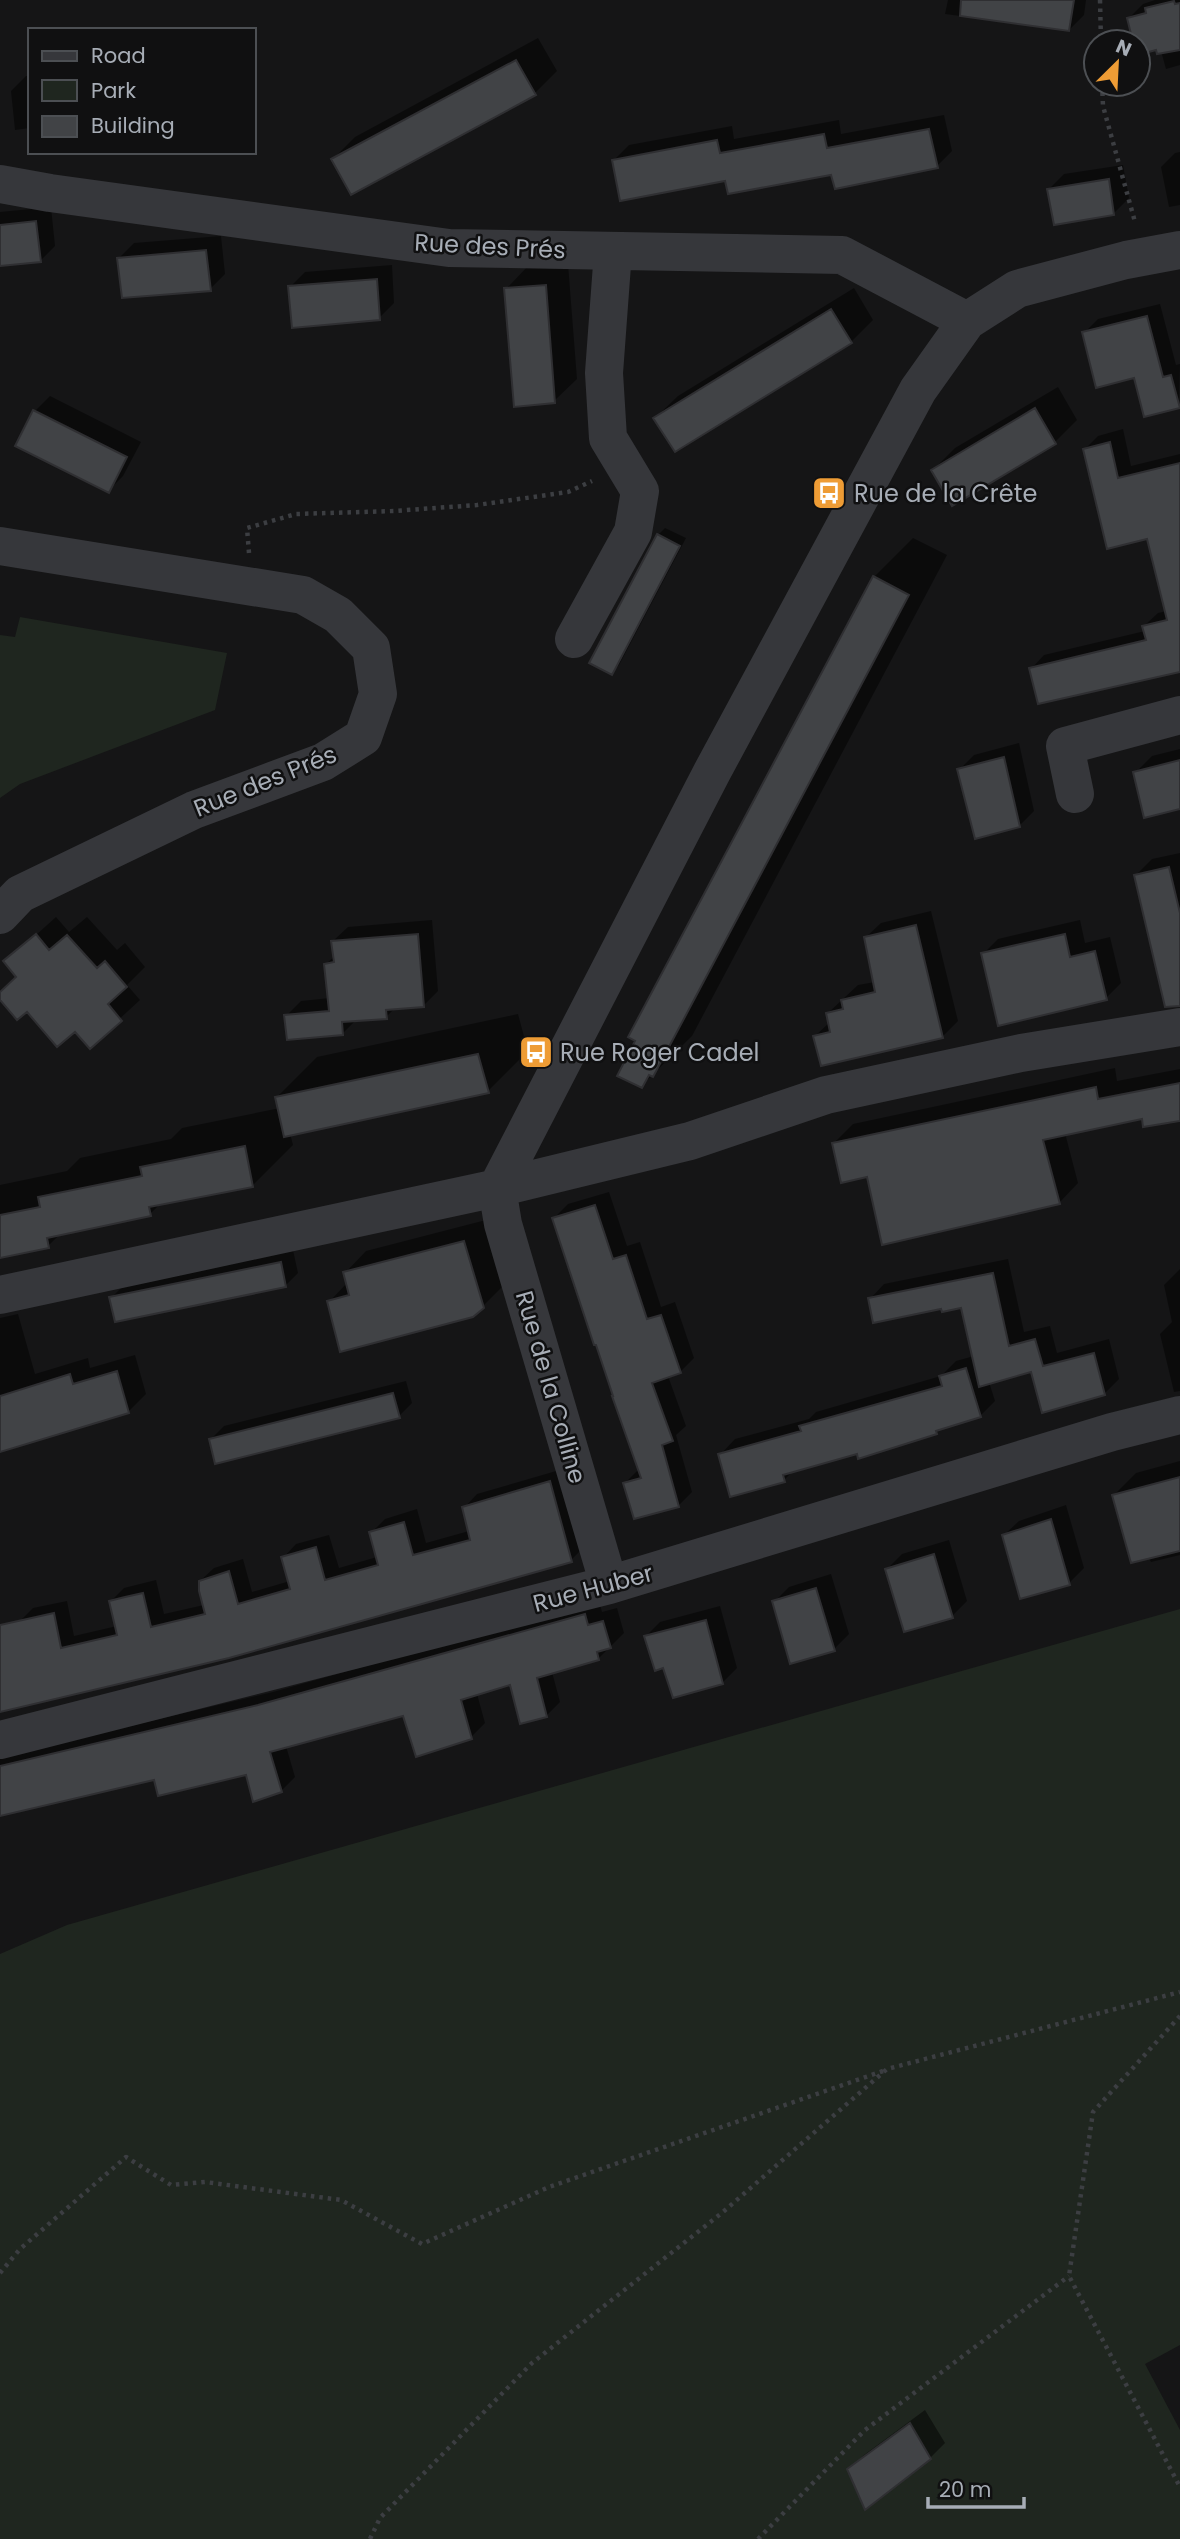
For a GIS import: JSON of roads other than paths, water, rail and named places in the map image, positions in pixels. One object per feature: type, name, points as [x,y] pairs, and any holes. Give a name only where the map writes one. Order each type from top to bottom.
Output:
[{"type":"street","name":"Rue des Prés","points":[[0,184],[449,248],[842,254],[967,321]]},
{"type":"street","points":[[574,639],[633,532],[640,491],[608,438],[604,373],[613,251]]},
{"type":"street","points":[[497,1188],[712,772],[918,390],[967,321],[1017,289],[1171,254]]},
{"type":"street","name":"Rue des Prés","points":[[0,546],[303,595],[338,615],[371,648],[378,694],[363,737],[323,762],[194,810],[20,894],[0,915]]},
{"type":"street","points":[[1075,794],[1065,746],[1180,715]]},
{"type":"street","points":[[0,1294],[497,1188],[690,1141],[826,1096],[1021,1053],[1180,1027]]},
{"type":"street","name":"Rue de la Colline","points":[[497,1188],[503,1224],[609,1585]]},
{"type":"street","name":"Rue Huber","points":[[0,1740],[609,1585],[1112,1432],[1180,1415]]},
{"type":"place","name":"Rue de la Crête","points":[[829,493]]},
{"type":"place","name":"Rue Roger Cadel","points":[[536,1052]]}]
